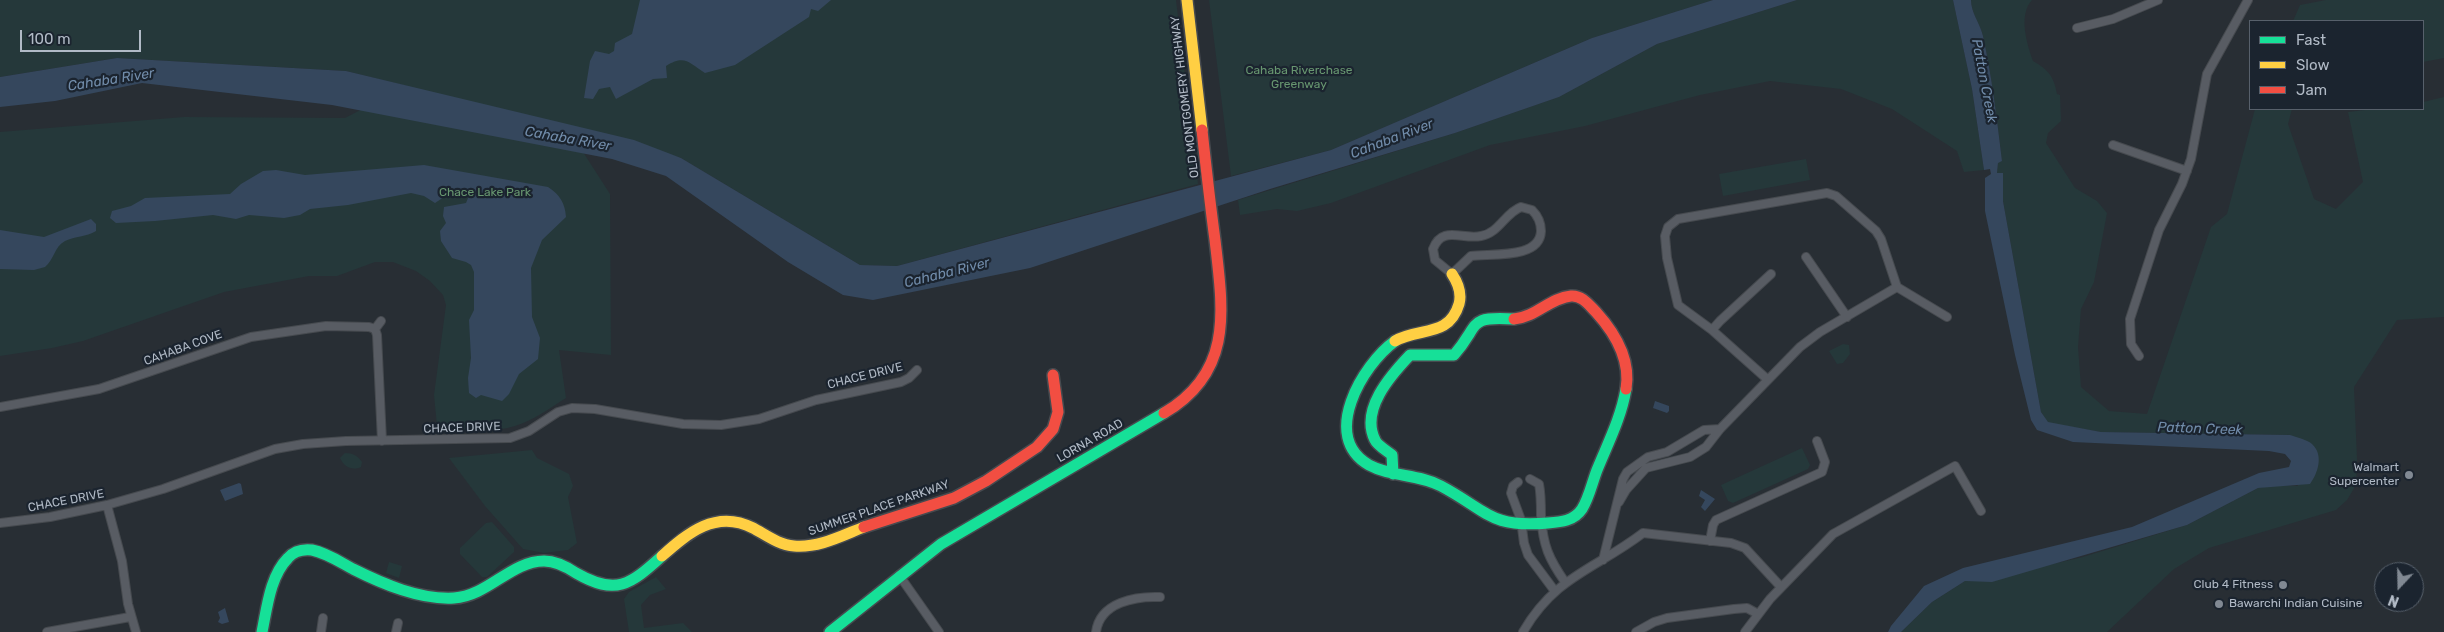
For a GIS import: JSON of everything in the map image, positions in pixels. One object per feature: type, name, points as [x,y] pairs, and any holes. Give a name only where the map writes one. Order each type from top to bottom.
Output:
[{"type":"street","name":"OLD MONTGOMERY HIGHWAY","points":[[1187,0],[1210,191]]},
{"type":"street","points":[[2077,28],[2113,19],[2158,0]]},
{"type":"street","points":[[2139,356],[2131,344],[2130,319],[2159,230],[2187,171],[2197,132],[2207,74],[2248,0]]},
{"type":"street","points":[[2112,145],[2187,171]]},
{"type":"street","name":"LORNA ROAD","points":[[830,632],[899,575],[941,544],[1140,428],[1179,404],[1192,392],[1213,363],[1221,337],[1222,304],[1210,191]]},
{"type":"street","points":[[1767,379],[1712,330],[1678,305],[1665,243],[1668,227],[1678,220],[1827,193],[1836,196],[1876,230],[1882,239],[1898,287],[1947,317]]},
{"type":"street","points":[[1393,474],[1392,456],[1375,441],[1369,419],[1386,386],[1410,355],[1454,355],[1477,323],[1483,319],[1516,320],[1564,298],[1576,296],[1586,301],[1608,324],[1622,347],[1627,374],[1626,388],[1618,417],[1582,509],[1566,521],[1522,526],[1499,522],[1487,517],[1432,481],[1393,474],[1369,464],[1359,456],[1351,444],[1346,422],[1349,401],[1367,372],[1396,340],[1405,335],[1444,327],[1451,320],[1460,302],[1458,286],[1452,274],[1439,264],[1432,255],[1434,244],[1439,239],[1451,234],[1468,237],[1489,234],[1498,228],[1516,209],[1521,207],[1528,207],[1537,214],[1540,222],[1540,235],[1538,241],[1530,247],[1508,255],[1471,256],[1452,274]]},
{"type":"street","points":[[1806,257],[1847,317]]},
{"type":"street","points":[[1712,330],[1771,274]]},
{"type":"street","points":[[1619,502],[1629,486],[1646,468],[1690,457],[1706,447],[1720,429],[1767,379],[1800,347],[1820,332],[1898,287]]},
{"type":"street","points":[[381,321],[375,329],[378,345],[382,442]]},
{"type":"street","name":"CAHABA COVE","points":[[0,407],[99,389],[251,337],[326,326],[369,327],[375,329]]},
{"type":"street","name":"CHACE DRIVE","points":[[0,523],[50,517],[107,506],[163,489],[274,449],[320,442],[510,438],[529,431],[558,412],[572,408],[595,409],[683,424],[720,425],[740,423],[759,419],[816,400],[901,382],[909,378],[917,370]]},
{"type":"street","name":"SUMMER PLACE PARKWAY","points":[[262,632],[270,596],[278,572],[291,554],[303,550],[318,552],[360,572],[398,586],[428,595],[453,598],[475,594],[537,562],[560,564],[603,585],[620,585],[643,574],[698,528],[716,521],[731,520],[745,523],[784,544],[818,545],[886,518],[954,498],[986,481],[1037,447],[1052,429],[1058,412],[1054,375]]},
{"type":"street","points":[[1603,560],[1619,502],[1623,479],[1627,472],[1648,457],[1668,452],[1704,430],[1720,429]]},
{"type":"street","points":[[1710,541],[1713,524],[1716,520],[1822,472],[1825,462],[1817,441]]},
{"type":"street","points":[[1745,632],[1781,587],[1833,534],[1955,466],[1981,511]]},
{"type":"street","points":[[1530,480],[1539,484],[1546,552],[1565,582]]},
{"type":"street","points":[[1518,482],[1513,486],[1511,493],[1522,526],[1528,555],[1554,590]]},
{"type":"street","points":[[107,506],[122,560],[130,617],[136,632]]},
{"type":"street","points":[[1523,632],[1534,613],[1554,590],[1584,569],[1603,560],[1643,533],[1732,543],[1746,548],[1781,587]]},
{"type":"street","points":[[899,575],[939,632]]},
{"type":"street","points":[[1096,632],[1103,615],[1121,603],[1146,597],[1160,597]]},
{"type":"street","points":[[1636,632],[1654,622],[1667,618],[1734,608],[1747,608],[1758,614]]},
{"type":"street","points":[[47,632],[130,617]]},
{"type":"street","points":[[321,632],[324,618]]},
{"type":"street","points":[[396,632],[398,623]]},
{"type":"green space","name":"Chace Lake Park","points":[[0,0],[1176,0],[1198,184],[897,266],[860,265],[681,158],[565,124],[610,194],[611,355],[559,350],[566,398],[542,414],[515,426],[486,430],[437,426],[434,395],[446,305],[443,295],[430,281],[416,271],[393,262],[375,262],[337,276],[309,276],[224,292],[83,341],[0,356],[0,132],[184,117],[345,118],[407,86],[346,71],[117,58],[0,77]]},
{"type":"green space","name":"Cahaba Riverchase Greenway","points":[[1209,0],[1713,0],[1592,38],[1331,150],[1231,176]]},
{"type":"green space","points":[[1797,0],[1953,0],[1972,89],[1984,170],[1964,172],[1957,151],[1892,109],[1841,89],[1770,81],[1700,95],[1585,126],[1490,145],[1331,203],[1297,211],[1277,209],[1240,215],[1238,200],[1455,133],[1559,97],[1657,44]]},
{"type":"green space","points":[[1971,0],[2032,0],[2025,13],[2025,30],[2028,46],[2033,61],[2050,74],[2057,94],[2060,95],[2061,121],[2048,133],[2046,143],[2075,188],[2097,201],[2107,213],[2094,282],[2081,309],[2078,347],[2081,387],[2109,411],[2147,414],[2211,227],[2227,214],[2255,110],[2292,110],[2288,124],[2314,199],[2336,209],[2363,182],[2348,112],[2365,110],[2424,110],[2424,102],[2444,97],[2444,317],[2397,320],[2354,387],[2357,459],[2356,485],[2347,500],[2336,510],[2209,548],[2174,569],[2107,632],[1901,632],[1932,602],[1965,581],[1992,581],[2022,571],[2083,557],[2187,525],[2258,488],[2276,485],[2298,486],[2290,435],[2101,432],[2048,423],[2041,412],[2003,201],[2003,173],[1997,173],[1998,162],[2002,161],[1989,67],[1983,36],[1972,9]]},
{"type":"green space","points":[[2326,0],[2444,0],[2444,58],[2424,62],[2424,20],[2293,20],[2300,5]]},
{"type":"green space","points":[[1806,159],[1810,180],[1723,196],[1719,174]]},
{"type":"green space","points":[[1843,344],[1849,345],[1850,354],[1843,363],[1837,364],[1829,351]]},
{"type":"green space","points":[[1802,448],[1810,465],[1808,469],[1733,503],[1728,501],[1721,485]]},
{"type":"green space","points":[[532,450],[537,458],[569,474],[573,486],[568,497],[577,543],[568,550],[544,553],[523,549],[485,506],[449,458]]},
{"type":"green space","points":[[345,453],[353,454],[359,458],[362,462],[361,467],[354,469],[346,466],[340,458]]},
{"type":"green space","points":[[492,522],[514,547],[514,552],[487,577],[482,577],[460,554],[460,548],[486,523]]},
{"type":"green space","points":[[389,562],[402,566],[399,578],[386,573]]},
{"type":"green space","points":[[656,577],[666,589],[650,595],[641,605],[644,628],[683,623],[692,632],[629,632],[624,599],[629,592]]},
{"type":"water","points":[[640,0],[831,0],[818,11],[811,9],[809,17],[735,65],[705,73],[687,61],[672,62],[666,66],[667,78],[653,79],[616,99],[610,87],[599,89],[593,99],[584,98],[590,61],[595,51],[609,54],[614,51],[615,43],[632,34]]},
{"type":"water","name":"Cahaba River","points":[[1713,0],[1797,0],[1657,44],[1559,97],[1455,133],[1270,189],[1030,268],[873,300],[843,295],[788,262],[666,176],[612,159],[332,105],[142,83],[55,101],[0,107],[0,77],[117,58],[346,71],[634,140],[681,158],[860,265],[897,266],[1331,150],[1592,38]]},
{"type":"water","name":"Patton Creek","points":[[1953,0],[1971,0],[1972,9],[1983,36],[1992,82],[2002,161],[1998,163],[1997,173],[2003,173],[2003,201],[2041,412],[2048,422],[2101,432],[2290,435],[2312,444],[2316,448],[2319,459],[2315,475],[2310,484],[2258,488],[2187,525],[1992,582],[1965,581],[1932,602],[1901,632],[1888,632],[1924,586],[1963,568],[2132,527],[2259,473],[2289,467],[2291,461],[2285,454],[2269,451],[2073,442],[2037,430],[2031,420],[2015,355],[1985,211],[1985,178],[1991,174],[1990,169],[1984,170],[1972,89]]},
{"type":"water","points":[[424,165],[548,187],[559,196],[563,203],[566,217],[542,240],[531,268],[532,317],[540,338],[538,359],[519,374],[509,394],[502,401],[481,395],[476,398],[469,393],[468,378],[471,358],[469,320],[474,310],[474,272],[471,265],[452,258],[441,241],[440,231],[446,223],[443,216],[444,207],[466,203],[470,193],[469,190],[453,191],[435,203],[424,196],[411,193],[348,205],[310,209],[300,215],[284,218],[249,215],[236,219],[213,215],[116,223],[110,218],[112,211],[131,206],[145,198],[230,194],[241,184],[263,171],[276,170],[305,175]]},
{"type":"water","points":[[91,219],[96,224],[96,231],[65,241],[56,250],[45,267],[34,270],[0,269],[0,230],[44,237]]},
{"type":"water","points":[[1655,401],[1669,406],[1669,411],[1667,413],[1653,408]]},
{"type":"water","points":[[239,483],[241,484],[243,494],[225,501],[220,490]]},
{"type":"water","points":[[1701,490],[1715,499],[1705,511],[1701,507],[1705,500],[1699,496]]},
{"type":"water","points":[[225,608],[229,622],[222,624],[218,622],[220,618],[218,612]]},
{"type":"traffic: fast","points":[[1393,474],[1392,455],[1376,442],[1371,429],[1374,405],[1386,383],[1410,355],[1454,355],[1476,324],[1488,319],[1514,319]]},
{"type":"traffic: fast","points":[[1395,341],[1382,352],[1370,367],[1359,383],[1351,402],[1347,420],[1348,437],[1355,453],[1369,465],[1378,469],[1432,482],[1490,516],[1513,523],[1558,522],[1567,520],[1579,513],[1587,500],[1614,430],[1626,389]]},
{"type":"traffic: fast","points":[[830,632],[941,544],[1164,413]]},
{"type":"traffic: fast","points":[[262,632],[270,593],[277,574],[290,556],[302,550],[323,553],[365,575],[402,590],[441,598],[466,596],[521,566],[544,561],[561,565],[602,584],[622,584],[641,574],[662,556]]},
{"type":"traffic: slow","points":[[1187,0],[1202,130]]},
{"type":"traffic: slow","points":[[1395,341],[1441,327],[1454,315],[1460,296],[1459,288],[1452,274]]},
{"type":"traffic: slow","points":[[662,556],[692,532],[715,522],[740,523],[778,542],[794,546],[821,543],[864,527]]},
{"type":"traffic: jam","points":[[1164,413],[1187,397],[1203,379],[1213,359],[1219,337],[1221,315],[1218,266],[1202,130]]},
{"type":"traffic: jam","points":[[1514,319],[1529,315],[1563,297],[1579,297],[1591,306],[1603,320],[1620,347],[1626,367],[1626,389]]},
{"type":"traffic: jam","points":[[864,527],[954,498],[986,481],[1037,447],[1053,429],[1058,412],[1053,375]]},
{"type":"place","name":"Walmart Supercenter","points":[[2409,475]]},
{"type":"place","name":"Club 4 Fitness","points":[[2283,585]]},
{"type":"place","name":"Bawarchi Indian Cuisine","points":[[2219,604]]}]
